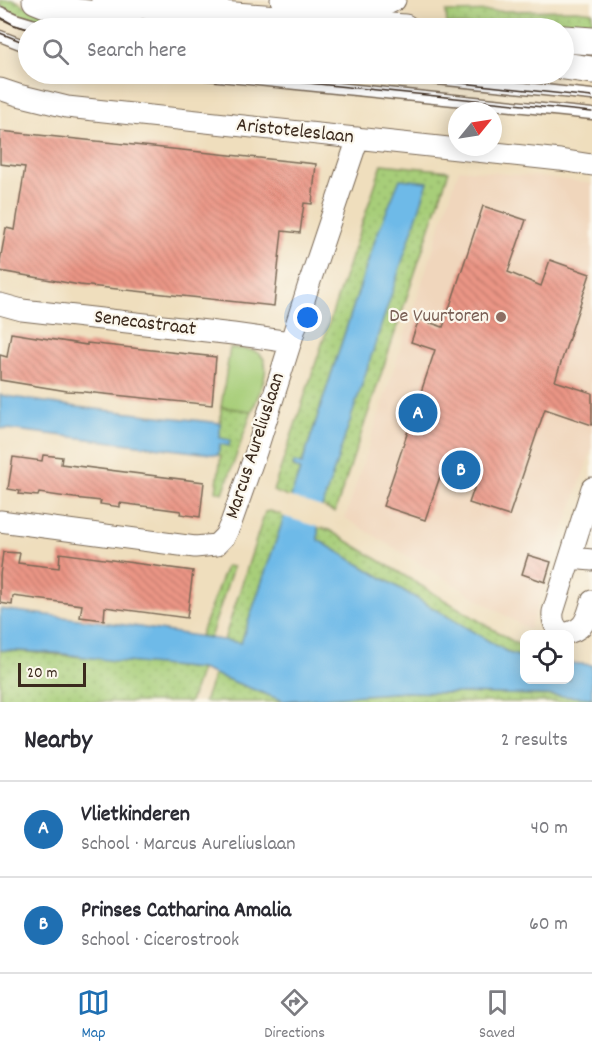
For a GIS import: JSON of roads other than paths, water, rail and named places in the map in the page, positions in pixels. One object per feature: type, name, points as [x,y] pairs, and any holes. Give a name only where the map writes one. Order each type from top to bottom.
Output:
[{"type":"street","points":[[36,0],[63,11],[124,18]]},
{"type":"street","points":[[105,0],[221,15],[263,18]]},
{"type":"street","points":[[281,0],[363,9],[381,7],[395,0]]},
{"type":"street","points":[[574,40],[592,41]]},
{"type":"street","points":[[574,67],[592,69]]},
{"type":"street","name":"Aristoteleslaan","points":[[0,89],[67,107],[592,165]]},
{"type":"street","name":"Marcus Aureliuslaan","points":[[0,521],[195,547],[216,545],[225,536],[256,452],[358,138]]},
{"type":"street","name":"Senecastraat","points":[[0,304],[22,310],[290,342]]},
{"type":"street","points":[[592,488],[553,612],[552,619],[555,627],[562,634],[578,630],[583,625],[592,601]]},
{"type":"street","points":[[570,558],[592,560]]},
{"type":"lane","points":[[0,12],[18,20]]},
{"type":"lane","points":[[0,36],[18,43]]},
{"type":"lane","points":[[297,84],[592,114]]},
{"type":"lane","points":[[485,84],[592,95]]},
{"type":"water","points":[[400,179],[428,182],[322,507],[318,540],[509,653],[520,657],[520,684],[574,684],[574,663],[592,665],[592,698],[405,692],[283,701],[201,669],[56,653],[0,650],[0,609],[241,643],[300,470],[293,466],[294,462],[302,464],[376,237]]},
{"type":"water","points":[[0,395],[77,407],[220,423],[220,438],[230,440],[229,446],[220,444],[218,455],[0,428]]},
{"type":"tram line","points":[[0,17],[18,26]]},
{"type":"tram line","points":[[0,33],[18,40]]},
{"type":"tram line","points":[[319,84],[592,112]]},
{"type":"tram line","points":[[471,84],[592,97]]},
{"type":"place","name":"De Vuurtoren","points":[[501,317]]},
{"type":"place","name":"Vlietkinderen","points":[[418,413]]},
{"type":"place","name":"Prinses Catharina Amalia","points":[[461,470]]}]
